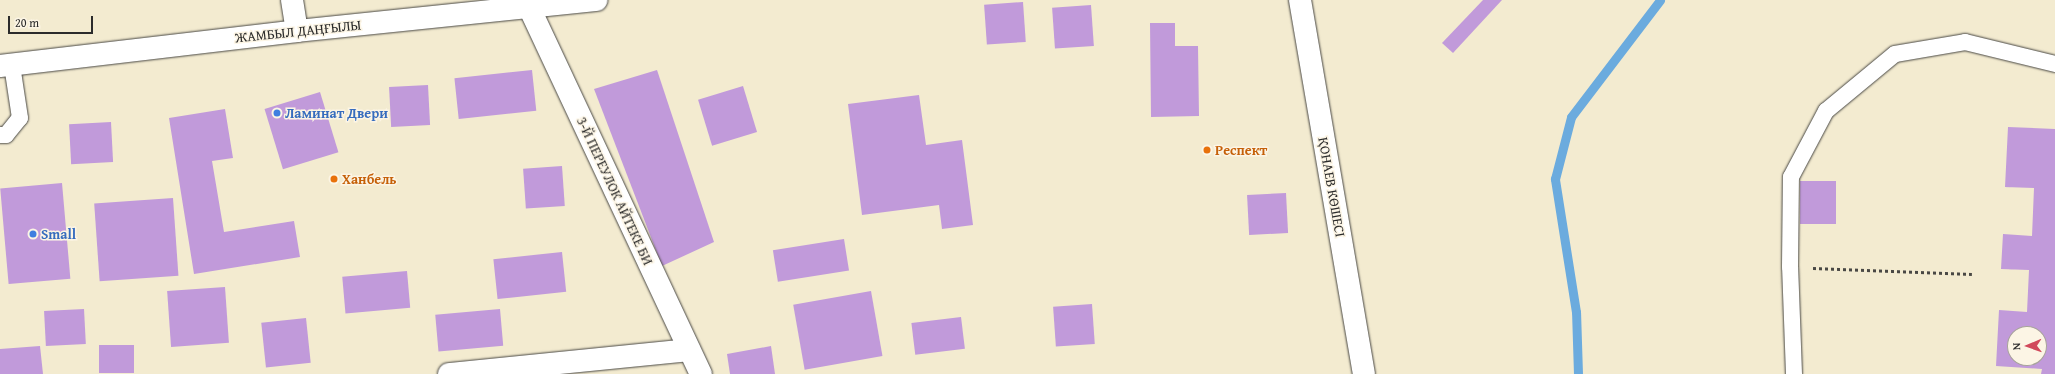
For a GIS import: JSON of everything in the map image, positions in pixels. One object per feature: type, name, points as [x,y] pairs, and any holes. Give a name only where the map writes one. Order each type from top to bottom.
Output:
[{"type":"main road","points":[[292,0],[298,30]]},
{"type":"main road","name":"ЖАМБЫЛ ДАҢҒЫЛЫ","points":[[6,66],[298,30],[596,0]]},
{"type":"main road","name":"ҚОНАЕВ КӨШЕСІ","points":[[1300,0],[1364,374]]},
{"type":"main road","name":"3-Й ПЕРЕУЛОК АЙТЕКЕ БИ","points":[[529,7],[701,374]]},
{"type":"main road","points":[[449,374],[689,350]]},
{"type":"lane","points":[[1794,374],[1790,266],[1791,177],[1826,111],[1895,54],[1965,42],[2055,64]]},
{"type":"lane","points":[[0,136],[6,135],[20,118],[6,66]]},
{"type":"path","points":[[1790,266],[1972,274]]},
{"type":"building","points":[[1483,0],[1502,0],[1453,53],[1442,43]]},
{"type":"building","points":[[1023,2],[1026,42],[987,45],[984,5]]},
{"type":"building","points":[[1091,5],[1094,46],[1055,49],[1052,8]]},
{"type":"building","points":[[1150,23],[1175,23],[1175,46],[1198,46],[1199,116],[1151,117]]},
{"type":"building","points":[[532,70],[536,111],[459,119],[454,78]]},
{"type":"building","points":[[657,70],[714,242],[662,266],[594,89]]},
{"type":"building","points":[[428,85],[430,125],[391,127],[389,87]]},
{"type":"building","points":[[743,86],[757,132],[712,146],[698,100]]},
{"type":"building","points":[[320,92],[338,152],[283,169],[265,109]]},
{"type":"building","points":[[919,95],[926,145],[962,140],[973,225],[942,229],[939,205],[862,215],[848,104]]},
{"type":"building","points":[[225,109],[233,158],[212,161],[224,232],[294,221],[300,257],[194,274],[169,118]]},
{"type":"building","points":[[111,122],[113,162],[71,164],[69,124]]},
{"type":"building","points":[[2008,127],[2055,129],[2055,374],[2041,374],[2042,369],[1996,366],[1999,310],[2027,312],[2029,270],[2001,269],[2003,234],[2032,236],[2034,188],[2005,187]]},
{"type":"building","points":[[562,166],[565,206],[526,209],[523,169]]},
{"type":"building","points":[[1800,181],[1836,181],[1836,224],[1800,224]]},
{"type":"building","name":"Small","points":[[62,183],[70,279],[9,284],[0,188]]},
{"type":"building","points":[[1286,193],[1288,233],[1249,235],[1247,195]]},
{"type":"building","points":[[173,198],[178,276],[100,281],[94,204]]},
{"type":"building","points":[[844,239],[849,271],[778,282],[773,250]]},
{"type":"building","points":[[562,252],[566,292],[498,299],[493,259]]},
{"type":"building","points":[[407,271],[410,308],[345,314],[342,277]]},
{"type":"building","points":[[225,287],[229,343],[171,347],[167,291]]},
{"type":"building","points":[[871,291],[882,356],[805,370],[793,305]]},
{"type":"building","points":[[1092,304],[1095,344],[1056,347],[1053,307]]},
{"type":"building","points":[[84,309],[86,344],[46,346],[44,311]]},
{"type":"building","points":[[500,309],[503,346],[438,352],[435,315]]},
{"type":"building","points":[[961,317],[965,349],[915,355],[911,323]]},
{"type":"building","points":[[306,318],[311,363],[266,367],[261,323]]},
{"type":"building","points":[[99,345],[134,345],[134,373],[99,373]]},
{"type":"building","points":[[40,346],[43,374],[0,374],[0,349]]},
{"type":"building","points":[[771,346],[775,374],[730,374],[727,354]]},
{"type":"waterway","points":[[1578,374],[1576,312],[1555,179],[1571,117],[1660,0]]},
{"type":"place","name":"Ламинат Двери","points":[[277,113]]},
{"type":"place","name":"Респект","points":[[1207,150]]},
{"type":"place","name":"Ханбель","points":[[334,179]]},
{"type":"place","name":"Small","points":[[33,234]]}]
